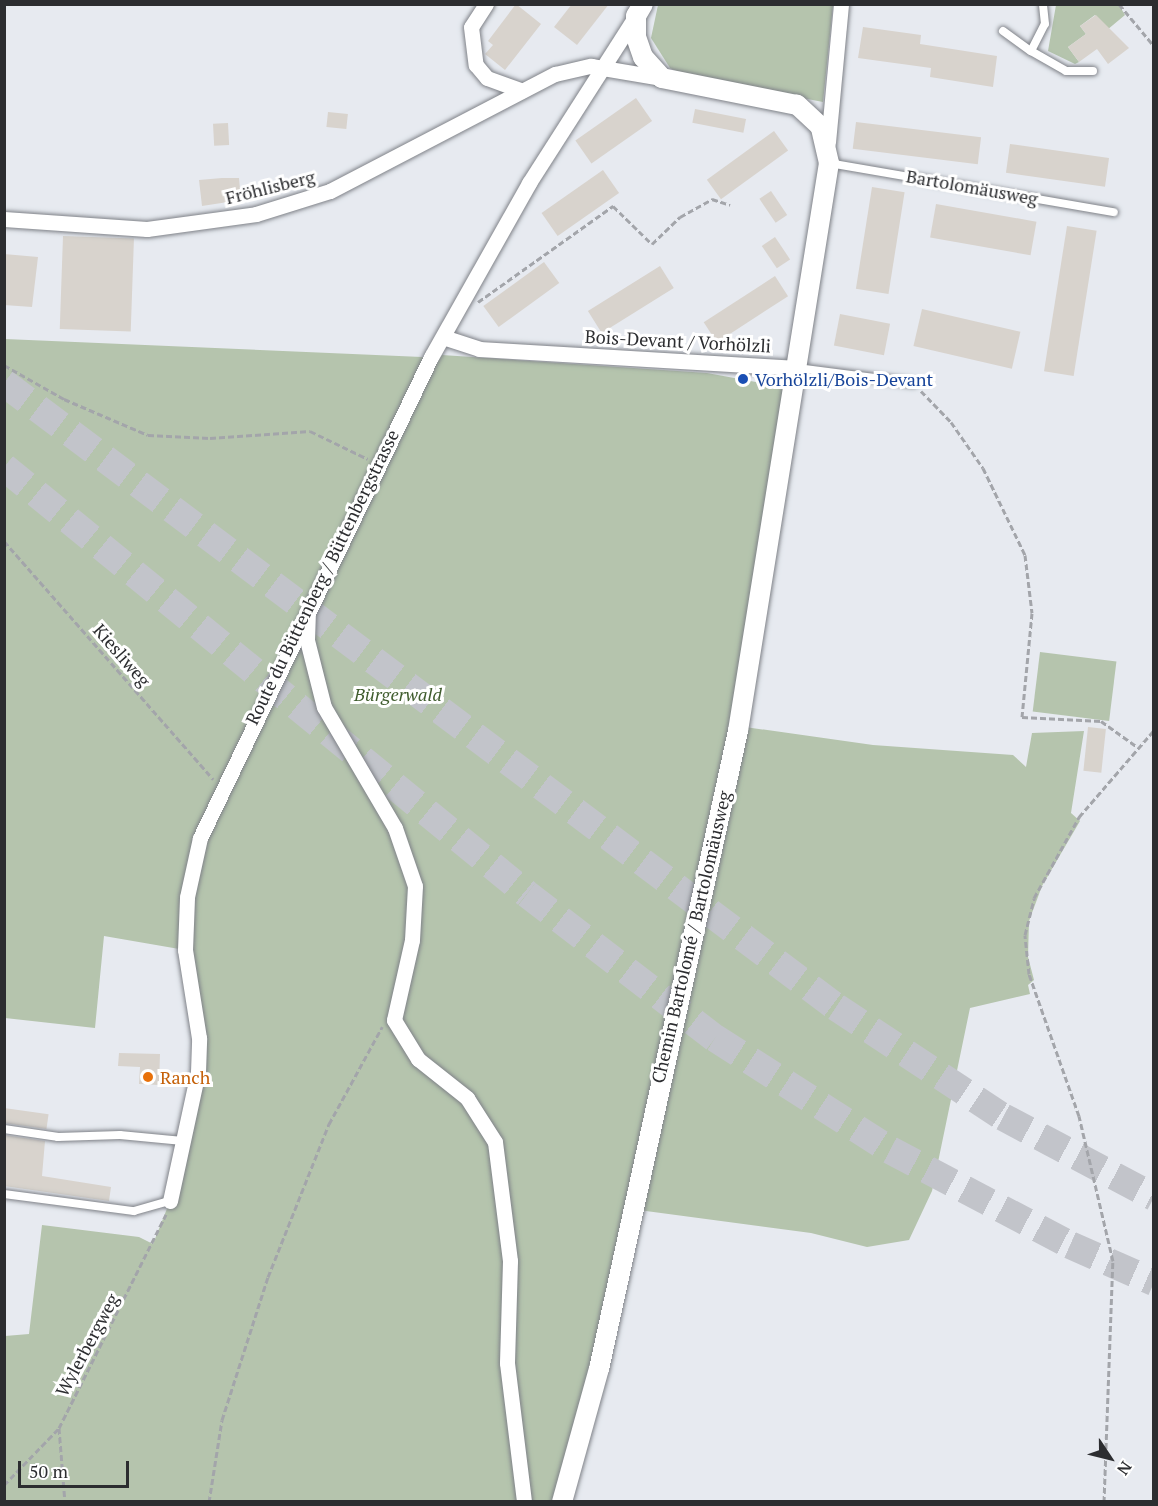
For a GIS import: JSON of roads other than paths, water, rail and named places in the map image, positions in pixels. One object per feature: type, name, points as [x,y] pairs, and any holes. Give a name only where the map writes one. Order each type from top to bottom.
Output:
[{"type":"street","points":[[486,4],[471,27],[476,65],[487,78],[522,91]]},
{"type":"street","points":[[797,368],[828,154],[841,4]]},
{"type":"street","points":[[640,10],[638,47],[662,78]]},
{"type":"street","name":"Route du Büttenberg / Büttenbergstrasse","points":[[170,1201],[185,1141],[199,1053],[185,950],[188,897],[200,838],[220,787],[378,463],[442,338],[599,68],[640,10]]},
{"type":"street","name":"Fröhlisberg","points":[[4,219],[147,229],[256,214],[330,191],[522,91],[579,66],[599,68]]},
{"type":"street","points":[[599,68],[797,105],[816,119],[828,154]]},
{"type":"street","name":"Bois-Devant / Vorhölzli","points":[[442,338],[480,349],[797,368]]},
{"type":"street","name":"Chemin Bartolomé / Bartolomäusweg","points":[[562,1502],[599,1369],[738,731],[797,368]]},
{"type":"street","points":[[308,606],[307,640],[320,697],[395,828],[415,886],[412,940],[394,1020],[417,1059],[467,1098],[495,1142],[510,1261],[507,1363],[524,1502]]},
{"type":"lane","points":[[1031,51],[1045,24],[1043,4]]},
{"type":"lane","points":[[1003,31],[1031,51],[1066,71],[1093,72]]},
{"type":"lane","name":"Bartolomäusweg","points":[[828,154],[1114,212]]},
{"type":"lane","name":"Bois-Devant / Vorhölzli","points":[[797,368],[913,383]]},
{"type":"lane","points":[[4,1129],[58,1137],[120,1134],[185,1141]]},
{"type":"lane","points":[[4,1194],[134,1211],[170,1201]]},
{"type":"tunnel","points":[[4,383],[836,1007],[1003,1117],[1154,1197]]},
{"type":"tunnel","points":[[4,467],[527,894],[715,1038],[890,1150],[1070,1245],[1154,1282]]},
{"type":"place","name":"Vorhölzli/Bois-Devant","points":[[743,379]]},
{"type":"place","name":"Ranch","points":[[148,1077]]},
{"type":"park label","name":"Bürgerwald","points":[[398,694]]}]
